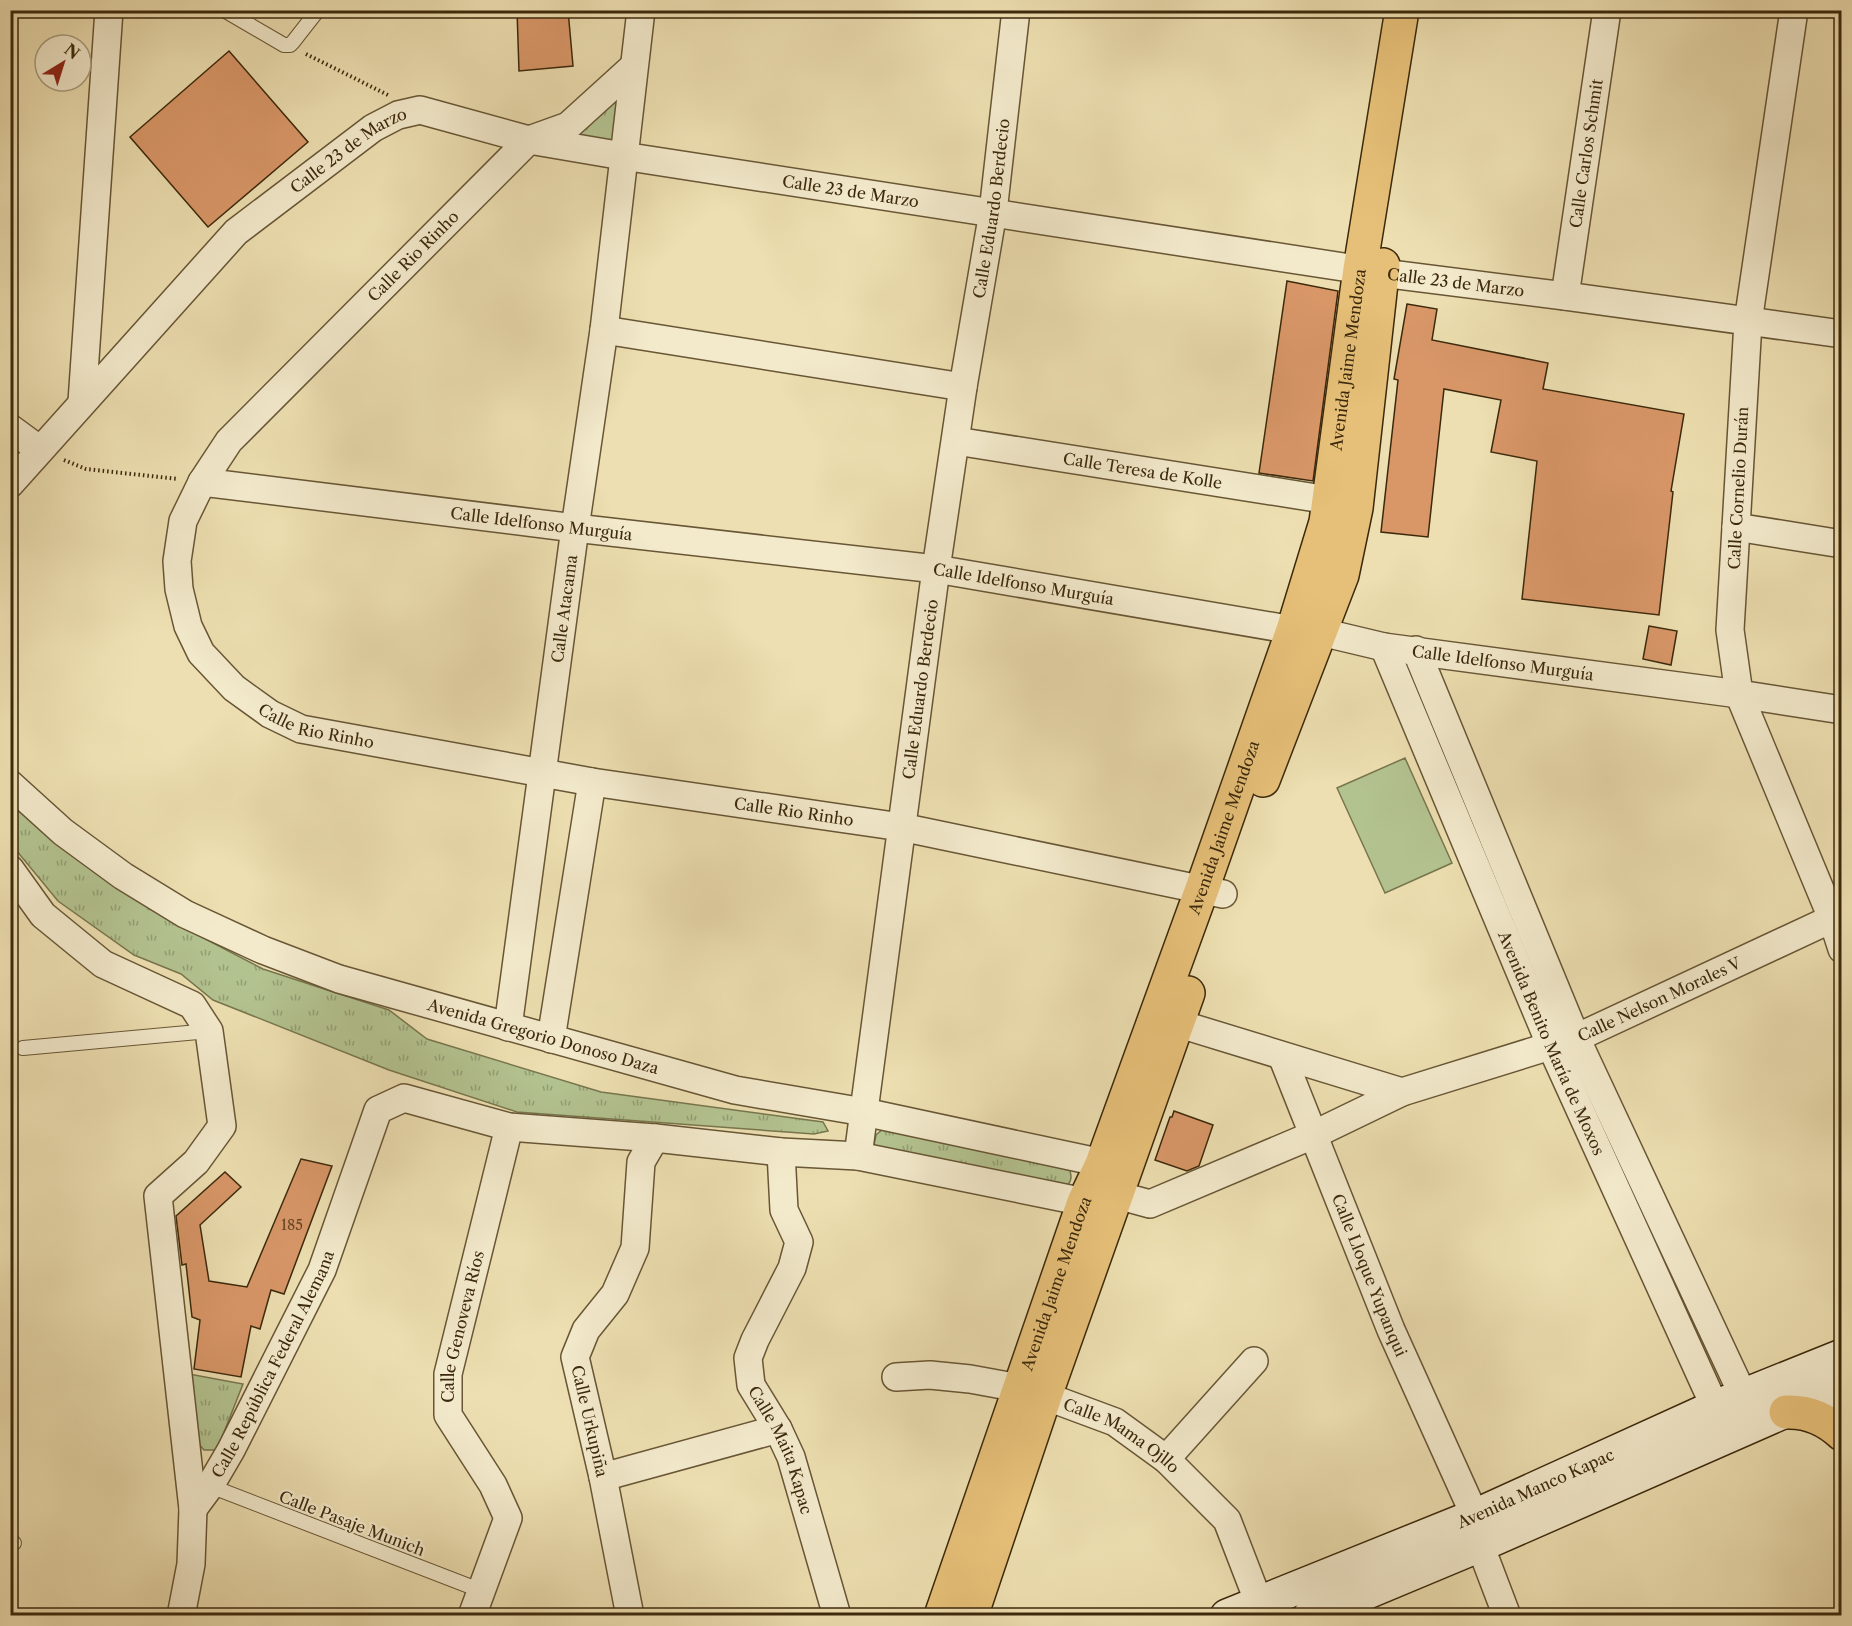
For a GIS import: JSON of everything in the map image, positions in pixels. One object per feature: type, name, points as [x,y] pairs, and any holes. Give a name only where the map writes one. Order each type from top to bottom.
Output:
[{"type":"main road","name":"Avenida Jaime Mendoza","points":[[1307,631],[1342,575],[1356,508],[1371,272],[1401,10]]},
{"type":"main road","name":"Avenida Jaime Mendoza","points":[[941,1616],[1032,1392],[1108,1187],[1307,631],[1329,500],[1421,10]]},
{"type":"main road","name":"Avenida Manco Kapac","points":[[1310,1616],[1729,1401],[1842,1356]]},
{"type":"main road","name":"Avenida Manco Kapac","points":[[1227,1616],[1263,1609],[1736,1434],[1842,1386]]},
{"type":"main road","name":"Avenida Jaime Mendoza","points":[[971,1616],[1032,1392]]},
{"type":"main road","points":[[1786,1412],[1802,1411],[1832,1425],[1842,1434]]},
{"type":"street","points":[[82,402],[109,10]]},
{"type":"street","name":"Calle Atacama","points":[[508,1027],[604,330],[640,10]]},
{"type":"street","name":"Calle Eduardo Berdecio","points":[[858,1156],[936,569],[963,387],[993,212],[1016,10]]},
{"type":"street","name":"Calle Carlos Schmit","points":[[1565,296],[1607,10]]},
{"type":"street","name":"Calle Cornelio Durán","points":[[1794,10],[1748,322],[1730,630],[1739,694],[1837,916],[1842,949]]},
{"type":"street","name":"Calle Rio Rinho","points":[[633,67],[568,126],[529,140],[229,441],[202,482],[183,521],[177,561],[178,589],[188,626],[201,653],[234,688],[270,714],[301,729],[592,782],[901,827],[1213,892]]},
{"type":"street","name":"Calle 23 de Marzo","points":[[10,484],[236,232],[373,128],[398,115],[420,110],[529,140],[623,156],[1371,272],[1842,334]]},
{"type":"street","points":[[604,330],[963,387]]},
{"type":"street","points":[[10,428],[40,450]]},
{"type":"street","name":"Calle Teresa de Kolle","points":[[956,441],[1329,500]]},
{"type":"street","name":"Calle Idelfonso Murguía","points":[[202,482],[936,569],[1307,631],[1384,647],[1739,694],[1842,710]]},
{"type":"street","points":[[1736,527],[1842,544]]},
{"type":"street","name":"Avenida Benito María de Moxos","points":[[1384,647],[1551,1046],[1729,1401]]},
{"type":"street","name":"Avenida Benito María de Moxos","points":[[1416,650],[1729,1401],[1736,1434]]},
{"type":"street","points":[[551,1039],[592,782]]},
{"type":"street","name":"Avenida Gregorio Donoso Daza","points":[[10,784],[80,844],[123,876],[185,914],[263,950],[339,979],[735,1090],[864,1112],[1108,1187]]},
{"type":"street","points":[[10,869],[43,915],[103,964],[192,1005],[209,1031],[222,1126],[196,1162],[158,1196],[193,1509],[191,1564],[181,1616]]},
{"type":"street","name":"Calle Nelson Morales V","points":[[1108,1187],[1150,1204],[1313,1135],[1402,1092],[1576,1038],[1837,916]]},
{"type":"street","points":[[1167,1020],[1402,1092]]},
{"type":"street","name":"Calle Lloque Yupanqui","points":[[1282,1056],[1391,1330],[1477,1530],[1507,1616]]},
{"type":"street","name":"Calle República Federal Alemana","points":[[193,1509],[210,1486],[322,1270],[378,1110],[404,1098],[509,1127]]},
{"type":"street","points":[[509,1127],[655,1138],[781,1152],[858,1156],[1108,1187]]},
{"type":"street","name":"Calle Genoveva Ríos","points":[[472,1616],[508,1518],[493,1485],[448,1415],[448,1374],[509,1127]]},
{"type":"street","name":"Calle Urkupiña","points":[[630,1616],[603,1477],[574,1357],[586,1330],[615,1293],[635,1248],[641,1162],[655,1138]]},
{"type":"street","name":"Calle Maita Kapac","points":[[781,1152],[784,1210],[799,1242],[792,1268],[748,1358],[751,1384],[791,1456],[837,1616]]},
{"type":"street","points":[[1166,1459],[1254,1361]]},
{"type":"street","name":"Calle Mama Ojllo","points":[[896,1377],[960,1378],[1032,1392],[1115,1422],[1166,1459],[1227,1520],[1263,1609]]},
{"type":"street","points":[[603,1477],[778,1429]]},
{"type":"lane","points":[[224,10],[284,45],[290,45],[318,10]]},
{"type":"lane","points":[[23,1048],[209,1031]]},
{"type":"lane","name":"Calle Pasaje Munich","points":[[210,1486],[482,1591]]},
{"type":"path","points":[[290,45],[420,110]]},
{"type":"path","points":[[40,450],[86,469],[202,482]]},
{"type":"green space","points":[[622,87],[615,139],[605,143],[574,134]]},
{"type":"green space","points":[[1405,758],[1452,863],[1385,893],[1337,788]]},
{"type":"green space","points":[[10,797],[115,884],[192,932],[263,969],[389,1010],[427,1039],[601,1092],[823,1122],[828,1131],[814,1134],[517,1112],[389,1070],[213,1000],[181,974],[134,955],[58,901],[11,844]]},
{"type":"green space","points":[[883,1129],[1068,1166],[1071,1179],[1063,1190],[880,1152],[874,1145],[876,1135]]},
{"type":"green space","points":[[189,1374],[243,1384],[217,1450],[204,1450],[197,1442]]},
{"type":"building","points":[[517,10],[568,10],[573,66],[519,71]]},
{"type":"building","points":[[229,51],[308,142],[208,227],[130,137]]},
{"type":"building","points":[[1287,281],[1338,291],[1313,481],[1259,473]]},
{"type":"building","points":[[1407,304],[1437,309],[1432,340],[1548,363],[1543,389],[1684,414],[1671,491],[1673,492],[1659,615],[1522,599],[1537,461],[1491,452],[1501,400],[1444,389],[1428,537],[1381,532],[1398,380],[1394,379]]},
{"type":"building","points":[[1649,626],[1677,631],[1671,665],[1643,659]]},
{"type":"building","points":[[1174,1111],[1213,1125],[1199,1166],[1187,1171],[1155,1160]]},
{"type":"building","points":[[301,1159],[332,1166],[284,1294],[271,1290],[260,1329],[251,1326],[241,1377],[194,1369],[200,1320],[192,1317],[186,1264],[182,1265],[176,1216],[225,1172],[241,1187],[200,1225],[209,1281],[247,1287]]}]
